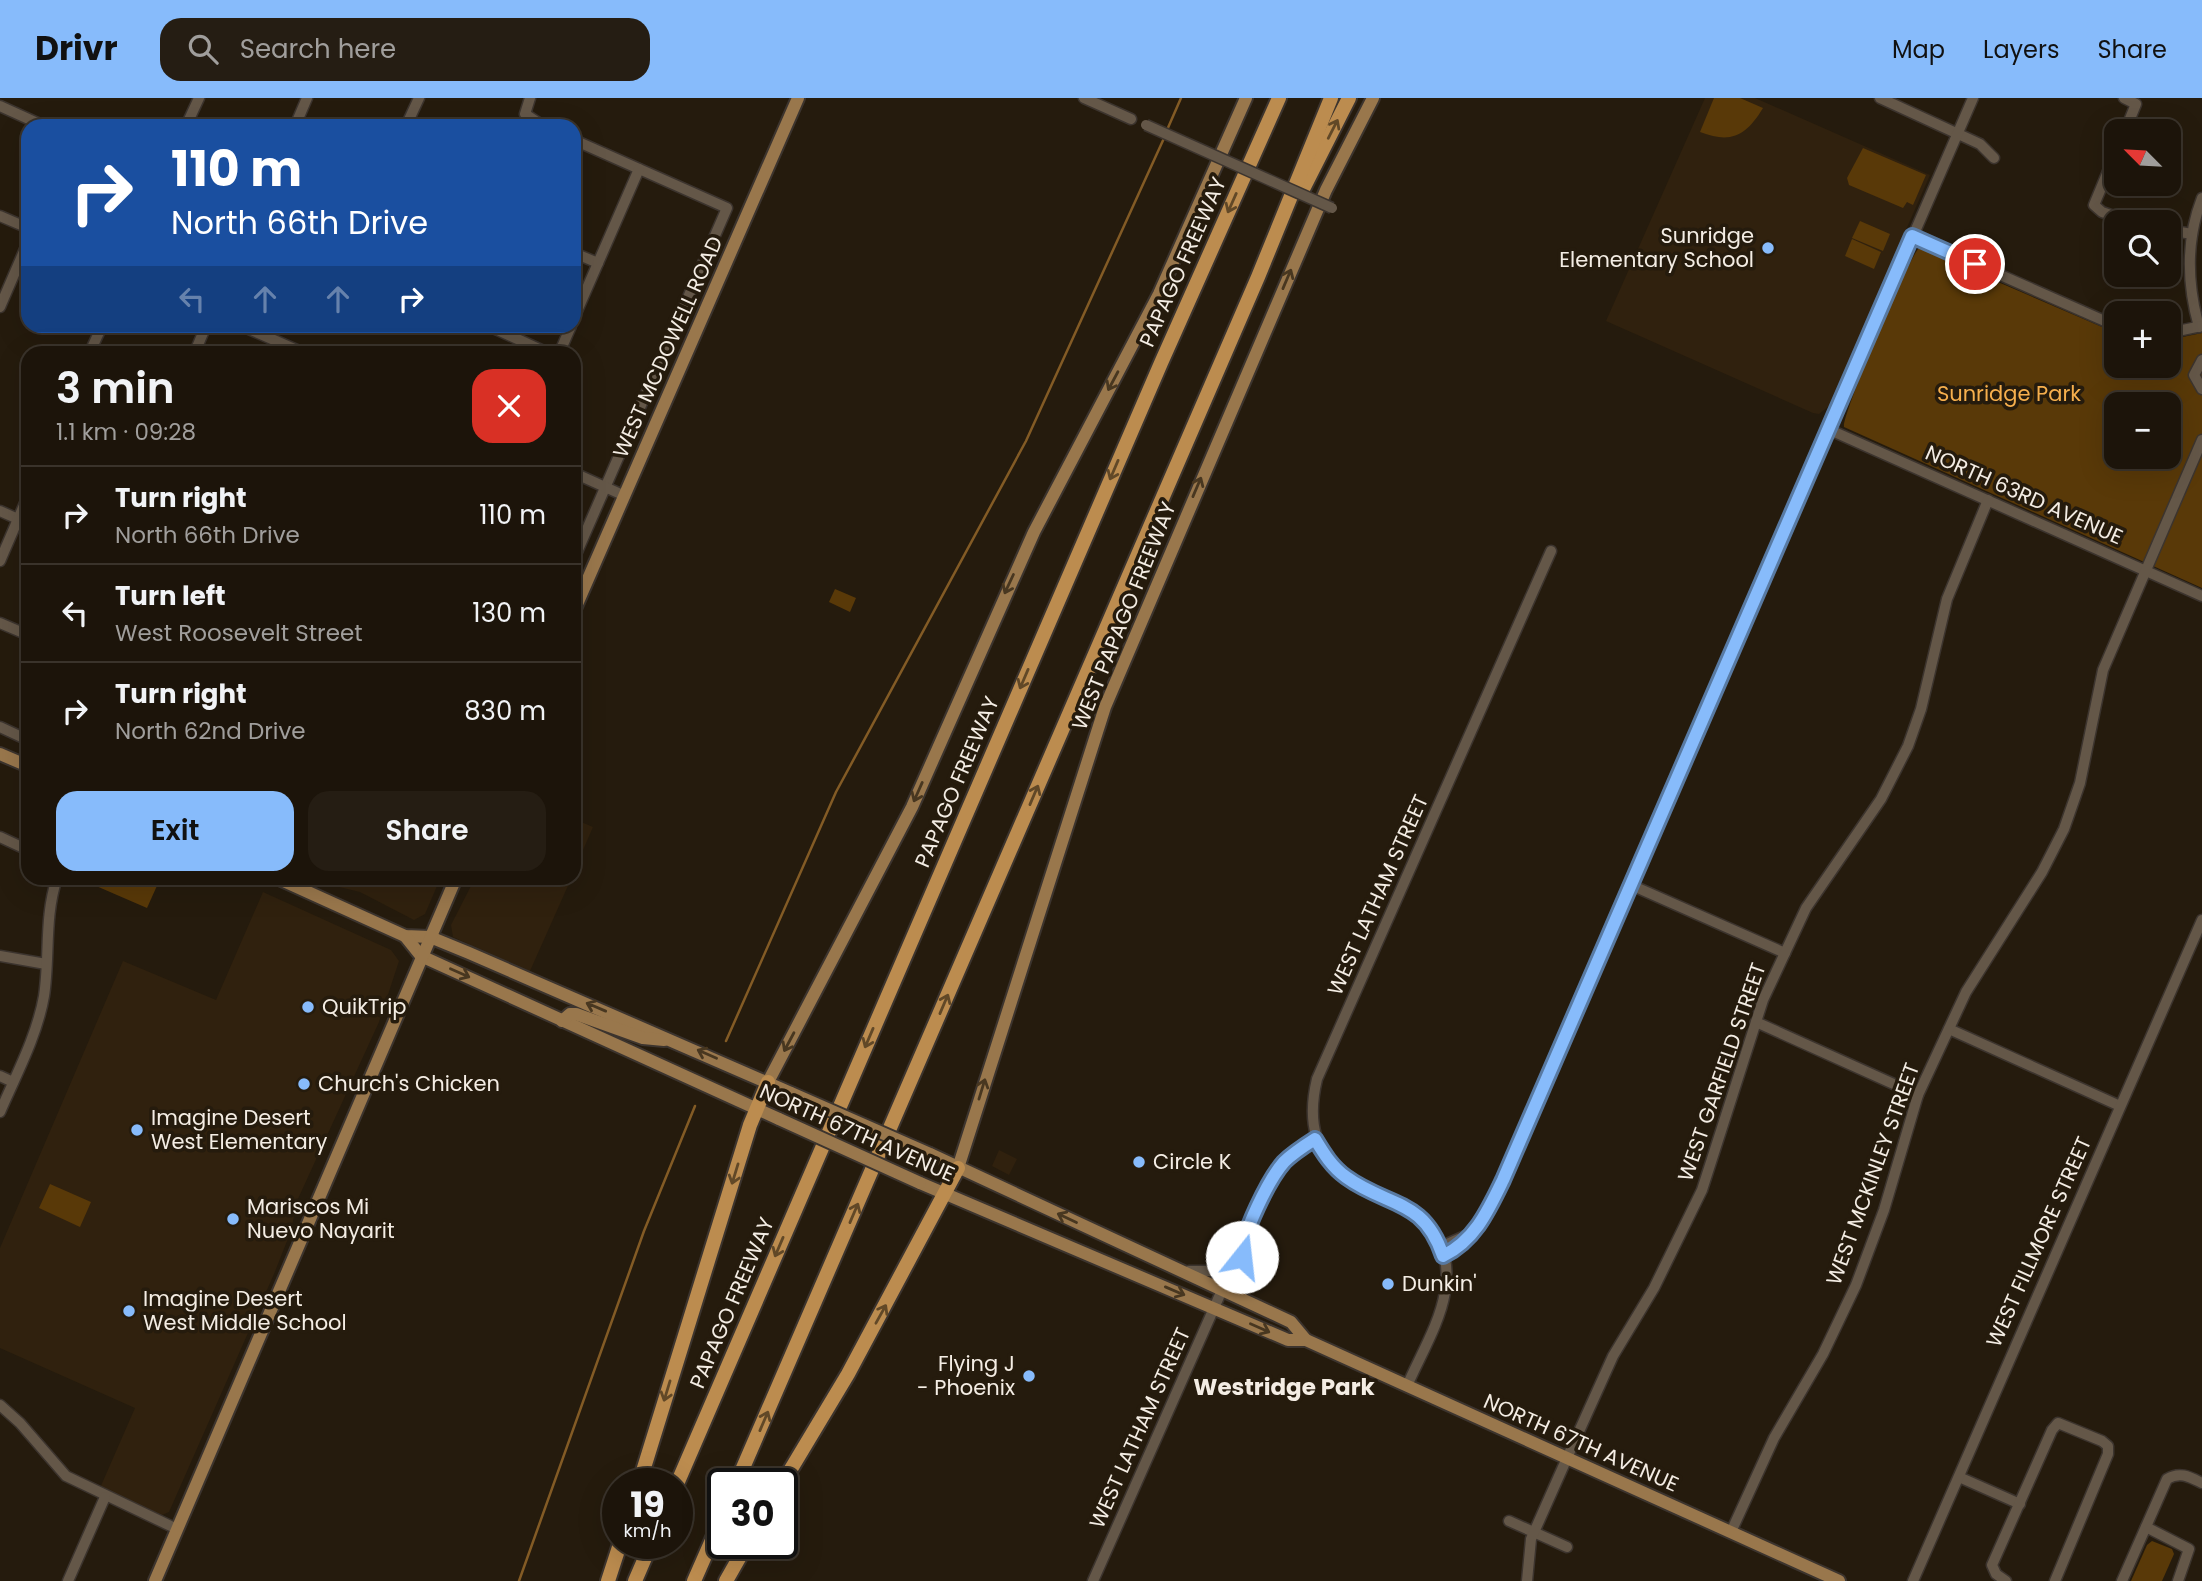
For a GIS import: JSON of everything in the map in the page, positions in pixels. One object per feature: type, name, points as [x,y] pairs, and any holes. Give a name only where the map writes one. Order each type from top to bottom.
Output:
[{"type":"highway","name":"PAPAGO FREEWAY","points":[[684,1468],[1161,363],[1279,98]]},
{"type":"highway","points":[[743,1468],[1258,277],[1331,98]]},
{"type":"highway","points":[[1258,277],[1349,98]]},
{"type":"highway","points":[[644,1468],[756,1109],[768,1082]]},
{"type":"highway","points":[[792,1468],[848,1374],[958,1168]]},
{"type":"highway","points":[[694,1581],[707,1552]]},
{"type":"highway","points":[[608,1581],[615,1559]]},
{"type":"highway","points":[[635,1581],[645,1559]]},
{"type":"highway","points":[[726,1581],[738,1559]]},
{"type":"main road","name":"WEST MCDOWELL ROAD","points":[[581,595],[798,98]]},
{"type":"main road","points":[[768,1082],[912,807],[1017,567],[1159,294],[1246,98]]},
{"type":"main road","name":"WEST PAPAGO FREEWAY","points":[[958,1168],[1105,707],[1320,203],[1373,98]]},
{"type":"main road","points":[[0,754],[21,763]]},
{"type":"main road","name":"NORTH 67TH AVENUE","points":[[292,885],[405,936],[430,937],[681,1043],[930,1154],[1291,1322],[1307,1340],[1839,1581]]},
{"type":"main road","points":[[155,1581],[453,885]]},
{"type":"main road","name":"NORTH 67TH AVENUE","points":[[405,936],[421,956],[920,1183],[1288,1340],[1307,1340]]},
{"type":"main road","points":[[562,1021],[570,1014],[576,1014],[643,1038],[681,1043]]},
{"type":"street","points":[[189,119],[199,98]]},
{"type":"street","points":[[298,119],[307,98]]},
{"type":"street","points":[[410,119],[419,98]]},
{"type":"street","points":[[530,98],[525,114],[532,119]]},
{"type":"street","points":[[1084,98],[1131,119]]},
{"type":"street","points":[[1880,98],[1980,144],[1994,158]]},
{"type":"street","points":[[1441,1251],[1465,1244],[1503,1180],[1830,430],[1832,417],[1973,98]]},
{"type":"street","points":[[2124,98],[2136,104],[2130,119]]},
{"type":"street","points":[[0,106],[29,119]]},
{"type":"street","points":[[1146,125],[1332,208]]},
{"type":"street","points":[[581,143],[639,169],[581,302]]},
{"type":"street","name":"WEST MCDOWELL ROAD","points":[[581,543],[727,208],[639,169]]},
{"type":"street","points":[[2104,181],[2094,205],[2104,213]]},
{"type":"street","points":[[2181,330],[2201,326],[2191,284],[2192,234],[2202,198]]},
{"type":"street","points":[[0,216],[21,225]]},
{"type":"street","points":[[2181,232],[2192,234]]},
{"type":"street","points":[[1912,236],[2104,321]]},
{"type":"street","points":[[581,256],[598,263]]},
{"type":"street","points":[[0,307],[21,258]]},
{"type":"street","points":[[258,333],[288,346]]},
{"type":"street","points":[[504,333],[533,346]]},
{"type":"street","points":[[2202,360],[2194,375],[2202,389]]},
{"type":"street","name":"NORTH 63RD AVENUE","points":[[1830,430],[2202,596]]},
{"type":"street","name":"WEST MCKINLEY STREET","points":[[1731,1532],[1774,1438],[1823,1354],[1861,1274],[1919,1095],[1949,1028],[1975,975],[2031,890],[2064,829],[2080,783],[2103,670],[2202,440]]},
{"type":"street","points":[[581,476],[625,496]]},
{"type":"street","name":"WEST GARFIELD STREET","points":[[1527,1581],[1527,1555],[1534,1532],[1567,1458],[1613,1356],[1654,1288],[1693,1211],[1719,1143],[1756,1022],[1785,953],[1815,892],[1881,799],[1900,765],[1921,709],[1947,599],[1988,500]]},
{"type":"street","points":[[0,511],[18,519]]},
{"type":"street","points":[[0,561],[21,512]]},
{"type":"street","name":"WEST LATHAM STREET","points":[[1315,1139],[1312,1098],[1317,1079],[1551,551]]},
{"type":"street","points":[[0,623],[21,632]]},
{"type":"street","points":[[0,727],[21,737]]},
{"type":"street","points":[[0,837],[21,847]]},
{"type":"street","points":[[0,1112],[39,1019],[46,964],[49,905],[55,885]]},
{"type":"street","points":[[1631,885],[1785,953]]},
{"type":"street","name":"WEST FILLMORE STREET","points":[[1913,1581],[2202,920]]},
{"type":"street","points":[[0,956],[46,964]]},
{"type":"street","points":[[1756,1022],[1919,1095]]},
{"type":"street","points":[[1949,1028],[2120,1106]]},
{"type":"street","points":[[0,1076],[13,1082]]},
{"type":"street","points":[[1166,1264],[1207,1274],[1222,1266],[1242,1244],[1276,1173],[1294,1153],[1315,1139],[1330,1164],[1348,1179],[1417,1213],[1433,1230],[1441,1251],[1446,1284],[1443,1303],[1407,1386]]},
{"type":"street","points":[[1241,1299],[1233,1282],[1242,1257],[1242,1244]]},
{"type":"street","name":"WEST LATHAM STREET","points":[[1093,1581],[1222,1290]]},
{"type":"street","points":[[0,1405],[20,1423],[66,1476],[105,1497],[177,1529]]},
{"type":"street","points":[[2006,1581],[1996,1574],[1992,1564],[2052,1430],[2058,1423],[2102,1440],[2108,1446],[2108,1454],[2054,1581]]},
{"type":"street","points":[[2122,1581],[2167,1479],[2174,1475],[2202,1483]]},
{"type":"street","points":[[1959,1477],[2020,1504]]},
{"type":"street","points":[[68,1581],[105,1497]]},
{"type":"street","points":[[1508,1521],[1567,1547]]},
{"type":"street","points":[[2146,1527],[2189,1549],[2178,1581]]},
{"type":"shaded area","name":"Sunridge Elementary School","points":[[1705,98],[1755,98],[1930,175],[1829,406],[1819,414],[1606,321]]},
{"type":"shaded area","points":[[581,822],[593,827],[581,855]]},
{"type":"shaded area","points":[[437,885],[425,914],[414,920],[360,892],[335,886]]},
{"type":"shaded area","points":[[471,885],[568,885],[530,971],[453,937],[451,925]]},
{"type":"shaded area","points":[[263,892],[391,950],[399,961],[379,1022],[297,1201],[291,1231],[274,1274],[169,1512],[162,1515],[100,1488],[135,1408],[0,1348],[0,1248],[123,961],[216,1000]]},
{"type":"shaded area","points":[[999,1150],[1017,1159],[1009,1175],[992,1166]]},
{"type":"green space","points":[[1714,98],[1740,98],[1763,108],[1757,118],[1737,135],[1711,136],[1700,132]]},
{"type":"green space","points":[[1863,148],[1926,175],[1913,205],[1907,202],[1903,208],[1849,185],[1847,178]]},
{"type":"green space","points":[[1860,221],[1890,234],[1883,251],[1852,238]]},
{"type":"green space","points":[[1852,239],[1881,252],[1874,269],[1845,256]]},
{"type":"green space","name":"Sunridge Park","points":[[1919,248],[2104,328],[2104,378],[2181,378],[2181,337],[2202,333],[2202,588],[1844,427],[1864,368],[1890,306]]},
{"type":"green space","points":[[835,589],[856,598],[850,612],[829,602]]},
{"type":"green space","points":[[94,885],[157,885],[147,908]]},
{"type":"green space","points":[[50,1184],[91,1202],[80,1227],[39,1208]]},
{"type":"green space","points":[[2152,1541],[2172,1549],[2174,1554],[2162,1581],[2131,1581],[2147,1545]]},
{"type":"waterway","points":[[1167,130],[1181,98]]},
{"type":"waterway","points":[[726,1041],[836,792],[1026,441],[1165,136]]},
{"type":"waterway","points":[[519,1581],[644,1231],[695,1106]]},
{"type":"place","name":"Sunridge Elementary School","points":[[1768,248]]},
{"type":"place","name":"QuikTrip","points":[[308,1007]]},
{"type":"place","name":"Church's Chicken","points":[[304,1084]]},
{"type":"place","name":"Imagine Desert West Elementary","points":[[137,1130]]},
{"type":"place","name":"Circle K","points":[[1139,1162]]},
{"type":"place","name":"Mariscos Mi Nuevo Nayarit","points":[[233,1219]]},
{"type":"place","name":"Dunkin'","points":[[1388,1284]]},
{"type":"place","name":"Imagine Desert West Middle School","points":[[129,1311]]},
{"type":"place","name":"Flying J - Phoenix","points":[[1029,1376]]},
{"type":"district","name":"Westridge Park","points":[[1284,1387]]},
{"type":"route","points":[[1242,1257],[1242,1244],[1276,1173],[1294,1153],[1315,1139],[1330,1164],[1348,1179],[1401,1203],[1424,1219],[1433,1230],[1443,1256],[1465,1244],[1490,1207],[1503,1180],[1912,236],[1975,264]]}]
